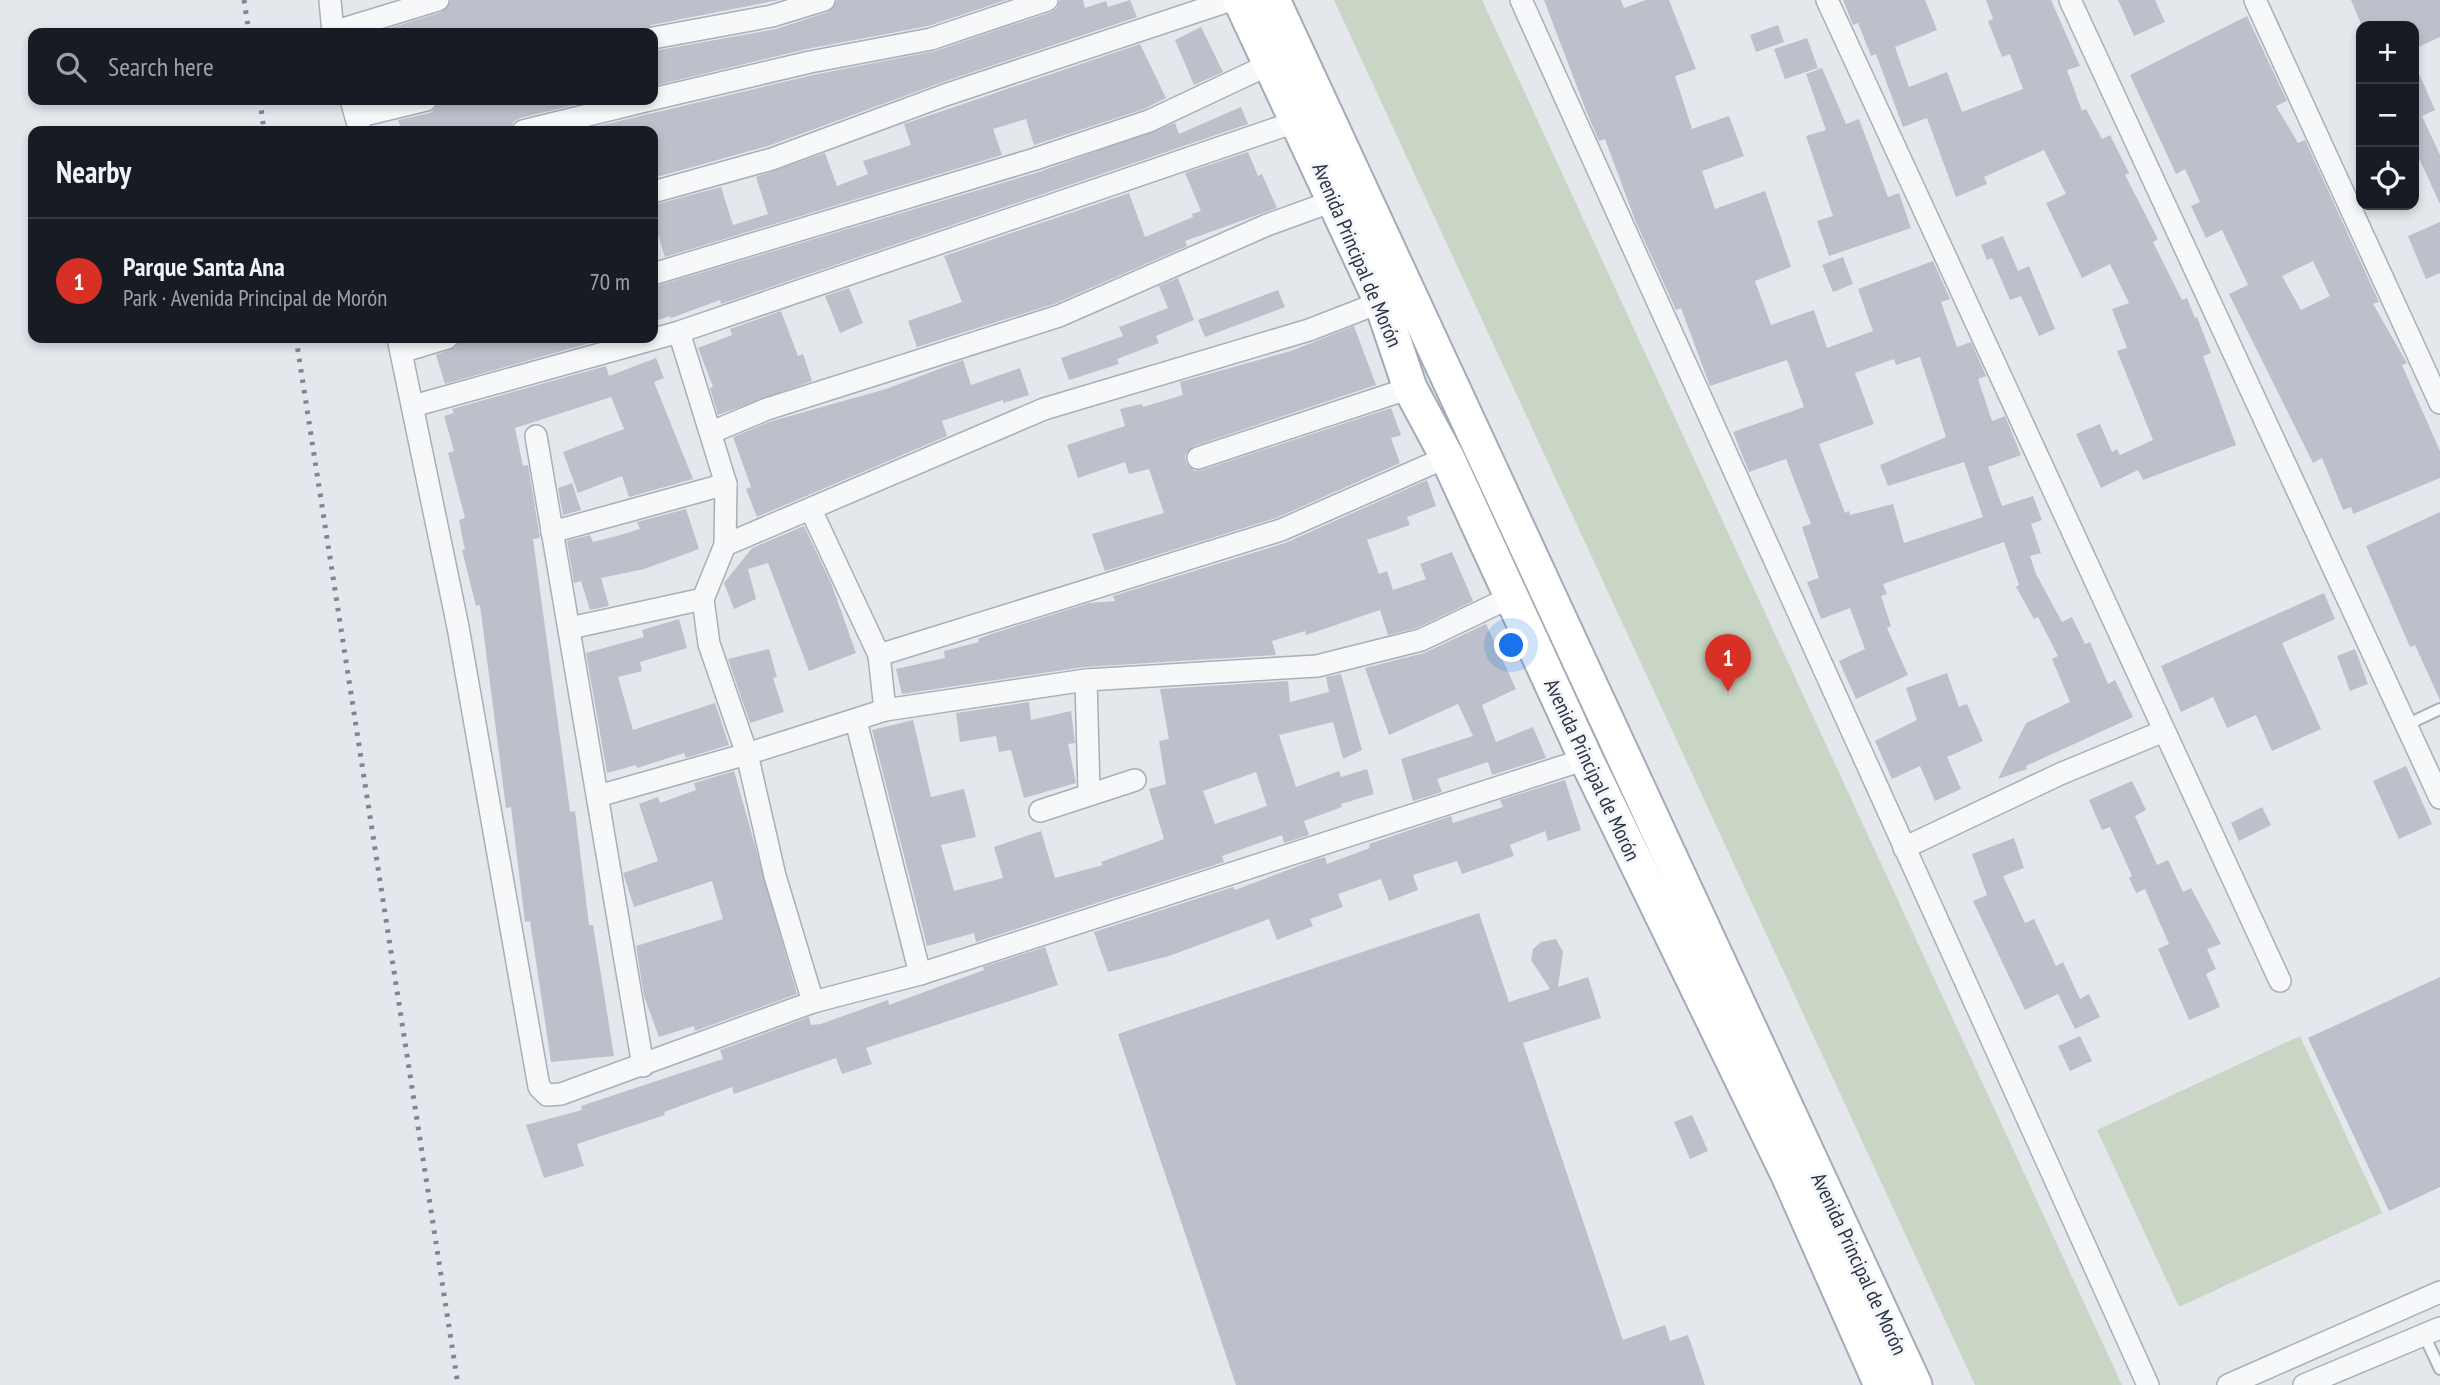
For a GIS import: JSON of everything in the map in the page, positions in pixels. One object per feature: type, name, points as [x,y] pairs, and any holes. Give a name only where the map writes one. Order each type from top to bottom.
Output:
[{"type":"main road","name":"Avenida Principal de Morón","points":[[1240,0],[1336,200],[1381,302],[1410,388],[1447,457],[1586,759],[1788,1175],[1881,1385]]},
{"type":"main road","name":"Avenida Principal de Morón","points":[[1273,0],[1915,1385]]},
{"type":"street","points":[[330,0],[333,28]]},
{"type":"street","points":[[349,28],[438,0]]},
{"type":"street","points":[[658,37],[772,16],[824,0]]},
{"type":"street","points":[[658,97],[810,62],[931,39],[1047,0]]},
{"type":"street","points":[[658,191],[772,159],[945,95],[1231,0]]},
{"type":"street","points":[[1521,0],[2148,1385]]},
{"type":"street","points":[[1827,0],[2280,981]]},
{"type":"street","points":[[2070,0],[2440,798]]},
{"type":"street","points":[[2255,0],[2440,403]]},
{"type":"street","points":[[658,272],[1136,126],[1270,64]]},
{"type":"street","points":[[356,116],[404,105]]},
{"type":"street","points":[[543,126],[627,105]]},
{"type":"street","points":[[658,338],[1298,121]]},
{"type":"street","points":[[712,432],[767,409],[1059,316],[1267,225],[1336,200]]},
{"type":"street","points":[[725,545],[1044,409],[1309,330],[1381,302]]},
{"type":"street","points":[[679,332],[726,484],[725,545],[703,599],[709,643],[747,754],[775,876],[813,1002]]},
{"type":"street","points":[[413,406],[639,343]]},
{"type":"street","points":[[399,345],[458,627],[539,1087],[547,1095],[561,1094],[643,1066],[813,1002],[920,974],[1586,759]]},
{"type":"street","points":[[1198,458],[1410,388]]},
{"type":"street","points":[[536,436],[643,1066]]},
{"type":"street","points":[[879,655],[1280,530],[1447,457]]},
{"type":"street","points":[[552,532],[726,484]]},
{"type":"street","points":[[811,510],[879,655],[886,709]]},
{"type":"street","points":[[598,796],[856,722],[886,709],[1086,680],[1317,666],[1421,640],[1511,597]]},
{"type":"street","points":[[570,628],[703,599]]},
{"type":"street","points":[[1086,680],[1089,792]]},
{"type":"street","points":[[856,722],[920,974]]},
{"type":"street","points":[[1904,848],[2060,774],[2165,731]]},
{"type":"street","points":[[1040,811],[1089,792],[1135,780]]},
{"type":"street","points":[[2228,1385],[2440,1292]]},
{"type":"street","points":[[2304,1385],[2432,1332]]},
{"type":"lane","points":[[2406,725],[2440,709]]},
{"type":"lane","points":[[2432,1332],[2440,1369]]},
{"type":"green space","points":[[1334,0],[1482,0],[2122,1385],[1975,1385]]},
{"type":"green space","points":[[2300,1036],[2382,1213],[2179,1307],[2097,1130]]},
{"type":"building","points":[[451,0],[779,0],[651,25],[647,28],[390,28],[442,12]]},
{"type":"building","points":[[837,0],[1006,0],[928,26],[807,49],[658,85],[658,50],[776,29],[828,12]]},
{"type":"building","points":[[1060,0],[1083,0],[1085,8],[1106,1],[1108,7],[1130,0],[1137,17],[940,83],[768,146],[658,177],[658,126],[598,126],[813,75],[935,51],[1057,8]]},
{"type":"building","points":[[1544,0],[1621,0],[1624,8],[1646,0],[1669,0],[1696,69],[1675,76],[1692,129],[1729,116],[1744,156],[1702,171],[1715,209],[1765,191],[1791,267],[1755,281],[1771,325],[1814,310],[1827,348],[1873,331],[1858,289],[1933,261],[1950,299],[1941,302],[1957,347],[1971,342],[1986,376],[1978,379],[1992,421],[2005,416],[2021,455],[1988,467],[2002,506],[2033,496],[2042,520],[2031,524],[2041,553],[2030,556],[2036,574],[2062,622],[2072,617],[2085,644],[2090,642],[2108,684],[2115,680],[2133,717],[2026,766],[2027,769],[1998,779],[2026,723],[2070,702],[2052,659],[2058,656],[2038,617],[2034,619],[2016,587],[2019,585],[2004,542],[1883,584],[1887,594],[1881,596],[1891,626],[1887,628],[1908,675],[1856,699],[1839,661],[1865,649],[1850,608],[1821,619],[1807,582],[1819,578],[1802,527],[1811,524],[1786,459],[1749,472],[1733,432],[1804,407],[1787,360],[1710,386],[1681,308],[1676,310],[1635,220],[1605,139],[1599,141]],"holes":[[[1920,357],[1946,437],[1880,465],[1888,486],[1964,462],[1983,517],[1904,543],[1893,504],[1850,515],[1849,511],[1845,513],[1819,444],[1874,424],[1855,373],[1894,359],[1896,365]]]},
{"type":"building","points":[[1843,0],[1925,0],[1937,30],[1895,47],[1909,87],[1947,72],[1962,112],[2023,89],[2010,54],[2002,57],[1988,21],[1993,19],[1986,0],[2051,0],[2080,66],[2067,70],[2082,111],[2086,109],[2102,139],[2110,135],[2129,173],[2125,175],[2158,239],[2153,242],[2182,300],[2187,298],[2195,318],[2197,317],[2211,353],[2203,356],[2236,445],[2143,480],[2138,470],[2101,488],[2076,434],[2100,424],[2112,452],[2117,449],[2120,455],[2153,440],[2117,351],[2127,348],[2112,309],[2129,303],[2110,264],[2082,278],[2046,203],[2066,194],[2044,150],[1984,177],[1987,184],[1956,197],[1927,118],[1903,127],[1876,54],[1871,56],[1858,23],[1853,25]]},
{"type":"building","points":[[2118,0],[2155,0],[2165,22],[2134,36]]},
{"type":"building","points":[[2351,0],[2440,0],[2440,37],[2419,47],[2419,21],[2360,21]]},
{"type":"building","points":[[2247,16],[2287,101],[2276,106],[2298,143],[2305,140],[2379,302],[2373,304],[2407,363],[2402,365],[2440,451],[2440,478],[2353,514],[2351,507],[2343,510],[2322,458],[2313,463],[2229,294],[2248,285],[2222,230],[2206,238],[2191,206],[2200,202],[2185,169],[2176,174],[2130,75]],"holes":[[[2313,261],[2330,296],[2301,310],[2282,276]]]},
{"type":"building","points":[[1778,25],[1784,42],[1756,52],[1750,35]]},
{"type":"building","points":[[1201,27],[1223,72],[1194,85],[1175,40]]},
{"type":"building","points":[[1807,38],[1818,68],[1785,79],[1774,49]]},
{"type":"building","points":[[1140,44],[1166,98],[1144,109],[1034,145],[1026,119],[993,129],[1002,155],[665,257],[658,235],[658,204],[721,187],[733,225],[768,214],[756,177],[825,153],[837,186],[868,174],[863,161],[911,145],[904,124]]},
{"type":"building","points":[[1822,68],[1846,124],[1859,119],[1888,197],[1899,193],[1911,228],[1829,256],[1817,221],[1833,216],[1806,136],[1826,130],[1806,74]]},
{"type":"building","points":[[2419,73],[2435,110],[2422,116],[2440,155],[2440,204],[2419,158]]},
{"type":"building","points":[[437,105],[574,105],[520,118],[512,126],[400,126],[398,120],[430,113]]},
{"type":"building","points":[[1241,107],[1248,124],[721,304],[720,300],[658,320],[658,286],[1039,172],[1175,123],[1179,134]]},
{"type":"building","points":[[1248,152],[1258,176],[1262,174],[1277,208],[1185,241],[1187,246],[1054,304],[917,347],[908,321],[962,302],[944,256],[1129,193],[1145,237],[1201,211],[1185,173]]},
{"type":"building","points":[[2440,222],[2440,273],[2426,279],[2408,236]]},
{"type":"building","points":[[2003,236],[2018,271],[2029,266],[2055,329],[2039,336],[2021,296],[2010,300],[1992,258],[1987,260],[1981,245]]},
{"type":"building","points":[[1843,257],[1853,284],[1833,292],[1822,265]]},
{"type":"building","points":[[1178,278],[1194,320],[1156,336],[1159,343],[1117,359],[1119,364],[1069,380],[1061,358],[1123,336],[1119,327],[1168,308],[1159,286]]},
{"type":"building","points":[[849,288],[863,323],[840,333],[825,296]]},
{"type":"building","points":[[1278,290],[1285,307],[1205,337],[1198,320]]},
{"type":"building","points":[[781,311],[798,356],[803,354],[812,381],[718,415],[710,388],[713,387],[698,348],[732,335],[730,329]]},
{"type":"building","points":[[1354,326],[1376,385],[1194,446],[1185,455],[1186,463],[1195,471],[1202,470],[1391,408],[1401,435],[1391,438],[1400,463],[1276,518],[1105,571],[1092,534],[1164,513],[1149,469],[1129,474],[1125,462],[1078,478],[1067,445],[1125,426],[1120,409],[1142,404],[1143,407],[1183,395],[1180,382],[1291,351]]},
{"type":"building","points":[[458,343],[590,343],[445,384],[436,355],[456,347]]},
{"type":"building","points":[[656,358],[664,378],[654,382],[693,479],[629,497],[622,476],[578,493],[563,452],[624,429],[611,397],[515,428],[523,466],[528,465],[540,538],[533,539],[570,812],[575,811],[589,925],[593,925],[614,1056],[551,1062],[530,921],[525,922],[511,807],[506,808],[480,605],[476,606],[462,550],[465,550],[459,520],[465,518],[448,453],[454,451],[444,416],[454,413],[452,409],[606,366],[609,376]]},
{"type":"building","points":[[963,360],[971,385],[1020,368],[1029,395],[1003,403],[1003,400],[942,421],[947,436],[757,517],[746,489],[751,487],[733,437],[772,421],[886,389]]},
{"type":"building","points":[[1427,480],[1436,506],[1407,517],[1410,525],[1367,540],[1379,574],[1387,571],[1393,590],[1426,579],[1420,564],[1452,552],[1473,601],[1417,628],[1388,635],[1380,610],[1306,635],[1305,631],[1272,641],[1276,655],[1084,667],[902,694],[896,669],[945,658],[944,651],[979,642],[978,639],[991,634],[1089,603],[1115,601],[1113,596],[1285,543]]},
{"type":"building","points":[[572,483],[581,510],[563,515],[558,488]]},
{"type":"building","points":[[686,509],[699,549],[644,569],[601,578],[609,606],[590,610],[581,581],[574,583],[567,541],[590,535],[593,542],[617,536],[640,529],[637,522]]},
{"type":"building","points":[[2440,512],[2440,700],[2415,645],[2410,647],[2366,546]]},
{"type":"building","points":[[804,526],[831,583],[856,653],[809,671],[768,563],[748,569],[756,599],[734,609],[724,583],[752,548]]},
{"type":"building","points":[[2324,593],[2335,619],[2282,643],[2321,729],[2272,751],[2256,715],[2227,728],[2213,697],[2181,712],[2161,666]]},
{"type":"building","points":[[679,619],[687,648],[640,662],[642,671],[618,677],[633,730],[715,703],[729,745],[686,758],[684,753],[637,768],[636,765],[607,773],[586,653],[644,637],[642,630]]},
{"type":"building","points":[[1486,624],[1516,689],[1482,705],[1496,742],[1533,727],[1546,758],[1492,775],[1488,762],[1437,779],[1442,792],[1413,801],[1401,759],[1473,736],[1458,704],[1389,735],[1365,668],[1424,653]]},
{"type":"building","points":[[769,649],[777,677],[773,678],[784,712],[750,723],[728,659]]},
{"type":"building","points":[[2355,649],[2368,684],[2350,691],[2337,656]]},
{"type":"building","points":[[1947,673],[1959,707],[1967,704],[1983,741],[1947,757],[1961,789],[1935,801],[1920,766],[1892,779],[1875,741],[1917,720],[1906,688]]},
{"type":"building","points":[[1341,674],[1362,750],[1343,759],[1333,722],[1279,735],[1296,787],[1339,771],[1341,777],[1367,769],[1374,794],[1341,804],[1342,807],[1304,821],[1309,835],[1284,843],[1282,835],[1222,856],[1224,862],[976,942],[974,933],[927,946],[872,730],[913,720],[931,797],[964,789],[976,837],[941,845],[954,891],[1003,878],[994,847],[1041,831],[1055,878],[1103,865],[1101,862],[1164,839],[1149,789],[1166,784],[1159,741],[1169,739],[1160,689],[1288,681],[1290,702],[1329,692],[1326,677]],"holes":[[[1256,772],[1267,806],[1215,824],[1203,791]]]},
{"type":"building","points":[[1029,702],[1031,720],[1071,711],[1075,743],[1068,744],[1076,783],[1024,798],[1011,750],[999,752],[996,736],[960,742],[956,713]]},
{"type":"building","points":[[2406,766],[2432,824],[2399,839],[2373,781]]},
{"type":"building","points":[[734,771],[797,994],[695,1031],[694,1026],[659,1037],[644,996],[636,946],[723,919],[712,881],[634,907],[623,873],[658,861],[639,804],[658,797],[660,803],[696,790],[694,783]]},
{"type":"building","points":[[1565,780],[1581,830],[1548,841],[1545,831],[1510,845],[1514,856],[1462,874],[1457,861],[1413,875],[1418,890],[1389,901],[1381,879],[1338,894],[1343,907],[1310,919],[1313,926],[1277,940],[1269,919],[1169,956],[1108,972],[1094,932],[1233,887],[1235,890],[1317,859],[1325,857],[1327,864],[1370,848],[1369,844],[1451,816],[1453,823],[1503,807],[1500,800]]},
{"type":"building","points":[[2132,781],[2146,810],[2135,816],[2157,865],[2168,860],[2183,892],[2191,888],[2221,944],[2207,949],[2216,969],[2206,974],[2220,1007],[2189,1020],[2158,949],[2169,944],[2145,889],[2136,893],[2129,878],[2132,876],[2110,827],[2102,830],[2089,800]]},
{"type":"building","points":[[2262,807],[2271,825],[2239,841],[2231,823]]},
{"type":"building","points":[[2014,838],[2024,868],[2003,876],[2025,923],[2034,919],[2056,966],[2063,962],[2080,999],[2089,994],[2100,1017],[2075,1029],[2058,994],[2025,1010],[1973,901],[1987,895],[1972,854]]},
{"type":"building","points":[[1479,913],[1509,1002],[1550,989],[1531,960],[1533,949],[1541,942],[1556,939],[1563,952],[1558,987],[1588,977],[1601,1018],[1523,1043],[1623,1340],[1665,1325],[1670,1341],[1688,1335],[1705,1385],[1236,1385],[1118,1034]]},
{"type":"building","points":[[1045,947],[1058,985],[866,1048],[872,1064],[842,1074],[836,1058],[734,1094],[732,1087],[664,1112],[665,1115],[577,1144],[584,1166],[544,1178],[526,1125],[582,1110],[581,1106],[723,1059],[720,1050],[809,1017],[811,1025],[821,1024],[888,1000],[889,1005],[984,970],[983,967]]},
{"type":"building","points":[[2440,977],[2440,1187],[2389,1211],[2308,1038]]},
{"type":"building","points":[[2080,1036],[2092,1061],[2070,1071],[2058,1046]]},
{"type":"building","points":[[1692,1115],[1708,1151],[1690,1159],[1674,1122]]},
{"type":"railway","points":[[244,0],[248,28]]},
{"type":"railway","points":[[261,105],[263,126]]},
{"type":"railway","points":[[297,343],[458,1385]]},
{"type":"place","name":"Parque Santa Ana","points":[[1728,692]]}]
